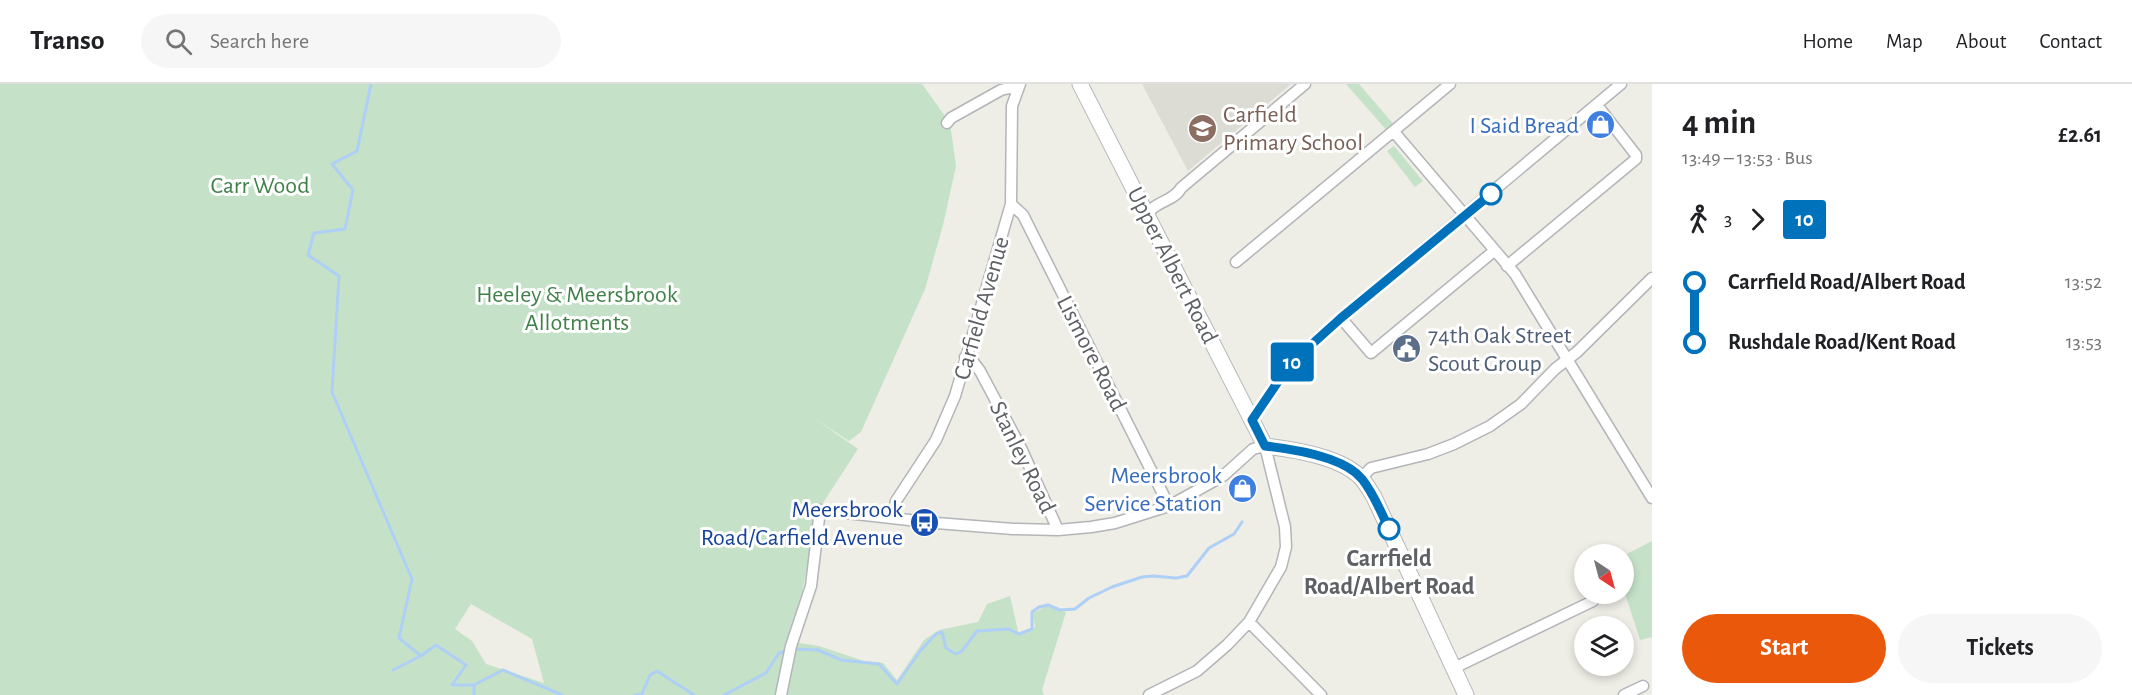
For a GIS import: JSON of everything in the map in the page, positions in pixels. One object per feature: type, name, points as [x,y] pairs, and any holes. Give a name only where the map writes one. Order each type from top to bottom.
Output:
[{"type":"street","name":"Upper Albert Road","points":[[1080,84],[1265,446]]},
{"type":"street","points":[[1147,216],[1153,208],[1177,194],[1180,188],[1305,84]]},
{"type":"street","points":[[1236,262],[1450,84]]},
{"type":"street","points":[[1252,420],[1290,364],[1341,318],[1621,84]]},
{"type":"street","points":[[947,123],[951,118],[1001,90],[1018,87]]},
{"type":"street","name":"Carfield Avenue","points":[[892,517],[896,501],[936,440],[947,418],[1011,204],[1012,106],[1018,87]]},
{"type":"street","points":[[1507,266],[1636,159],[1636,155],[1597,105]]},
{"type":"street","points":[[1394,132],[1507,266],[1531,298],[1652,498]]},
{"type":"street","name":"Lismore Road","points":[[1011,204],[1023,215],[1168,506]]},
{"type":"street","points":[[1341,318],[1371,353],[1494,251]]},
{"type":"street","points":[[1361,478],[1371,468],[1428,454],[1490,426],[1521,404],[1652,278]]},
{"type":"street","name":"Stanley Road","points":[[965,357],[980,371],[1021,448],[1058,530]]},
{"type":"street","points":[[1149,695],[1197,671],[1227,645],[1249,622],[1281,567],[1286,547],[1285,527],[1265,446]]},
{"type":"street","points":[[781,695],[790,650],[811,586],[820,510],[980,527],[1058,530],[1115,523],[1168,506],[1223,476],[1253,449],[1265,446],[1292,449],[1334,462],[1348,468],[1361,478],[1374,497],[1466,695]]},
{"type":"street","points":[[1454,668],[1588,607]]},
{"type":"street","points":[[1249,622],[1322,695]]},
{"type":"street","points":[[1624,695],[1643,686]]},
{"type":"shaded area","name":"Carfield Primary School","points":[[1142,84],[1291,84],[1188,171]]},
{"type":"green space","points":[[0,84],[922,84],[950,123],[956,166],[943,225],[925,289],[861,432],[849,441],[814,418],[858,449],[819,509],[802,593],[786,641],[819,646],[864,661],[883,663],[897,680],[924,640],[939,630],[978,622],[987,604],[1010,596],[1019,635],[1035,627],[1033,613],[1046,606],[1066,612],[1042,690],[1044,695],[0,695]],"holes":[[[471,604],[532,639],[544,683],[486,664],[472,641],[455,629]]]},
{"type":"green space","points":[[1346,84],[1359,84],[1396,127],[1389,133]]},
{"type":"green space","points":[[1394,146],[1423,181],[1415,187],[1387,151]]},
{"type":"green space","points":[[1652,541],[1652,637],[1640,640],[1628,604],[1634,604],[1634,550]]},
{"type":"waterway","points":[[371,84],[357,151],[332,164],[353,190],[345,229],[314,233],[308,255],[339,276],[332,392],[412,579],[399,638],[421,656]]},
{"type":"waterway","points":[[793,649],[818,650],[841,660],[879,664],[897,684],[921,650],[936,634],[942,632],[946,648],[956,654],[962,651],[977,631],[1008,629],[1019,634],[1032,629],[1032,612],[1039,607],[1048,605],[1060,610],[1075,609],[1089,598],[1112,587],[1142,577],[1187,576],[1209,548],[1234,534],[1242,522]]},
{"type":"waterway","points":[[393,670],[421,656],[436,645],[466,665],[452,685],[474,685],[503,670],[562,695]]},
{"type":"waterway","points":[[724,695],[766,673],[779,653],[787,651]]},
{"type":"waterway","points":[[635,695],[642,694],[650,675],[657,671],[694,695]]},
{"type":"waterway","points":[[474,685],[474,695]]},
{"type":"bus line","name":"10","points":[[1389,529],[1374,497],[1361,478],[1348,468],[1334,462],[1292,449],[1265,446],[1252,420],[1290,364],[1341,318],[1491,194]]},
{"type":"place","name":"I Said Bread","points":[[1600,125]]},
{"type":"place","name":"Carfield Primary School","points":[[1202,128]]},
{"type":"place","name":"74th Oak Street Scout Group","points":[[1407,349]]},
{"type":"place","name":"Meersbrook Service Station","points":[[1243,489]]},
{"type":"place","name":"Meersbrook Road/Carfield Avenue","points":[[924,523]]},
{"type":"place","name":"Carrfield Road/Albert Road","points":[[1389,529]]},
{"type":"park label","name":"Carr Wood","points":[[260,185]]},
{"type":"park label","name":"Heeley & Meersbrook Allotments","points":[[577,308]]}]
